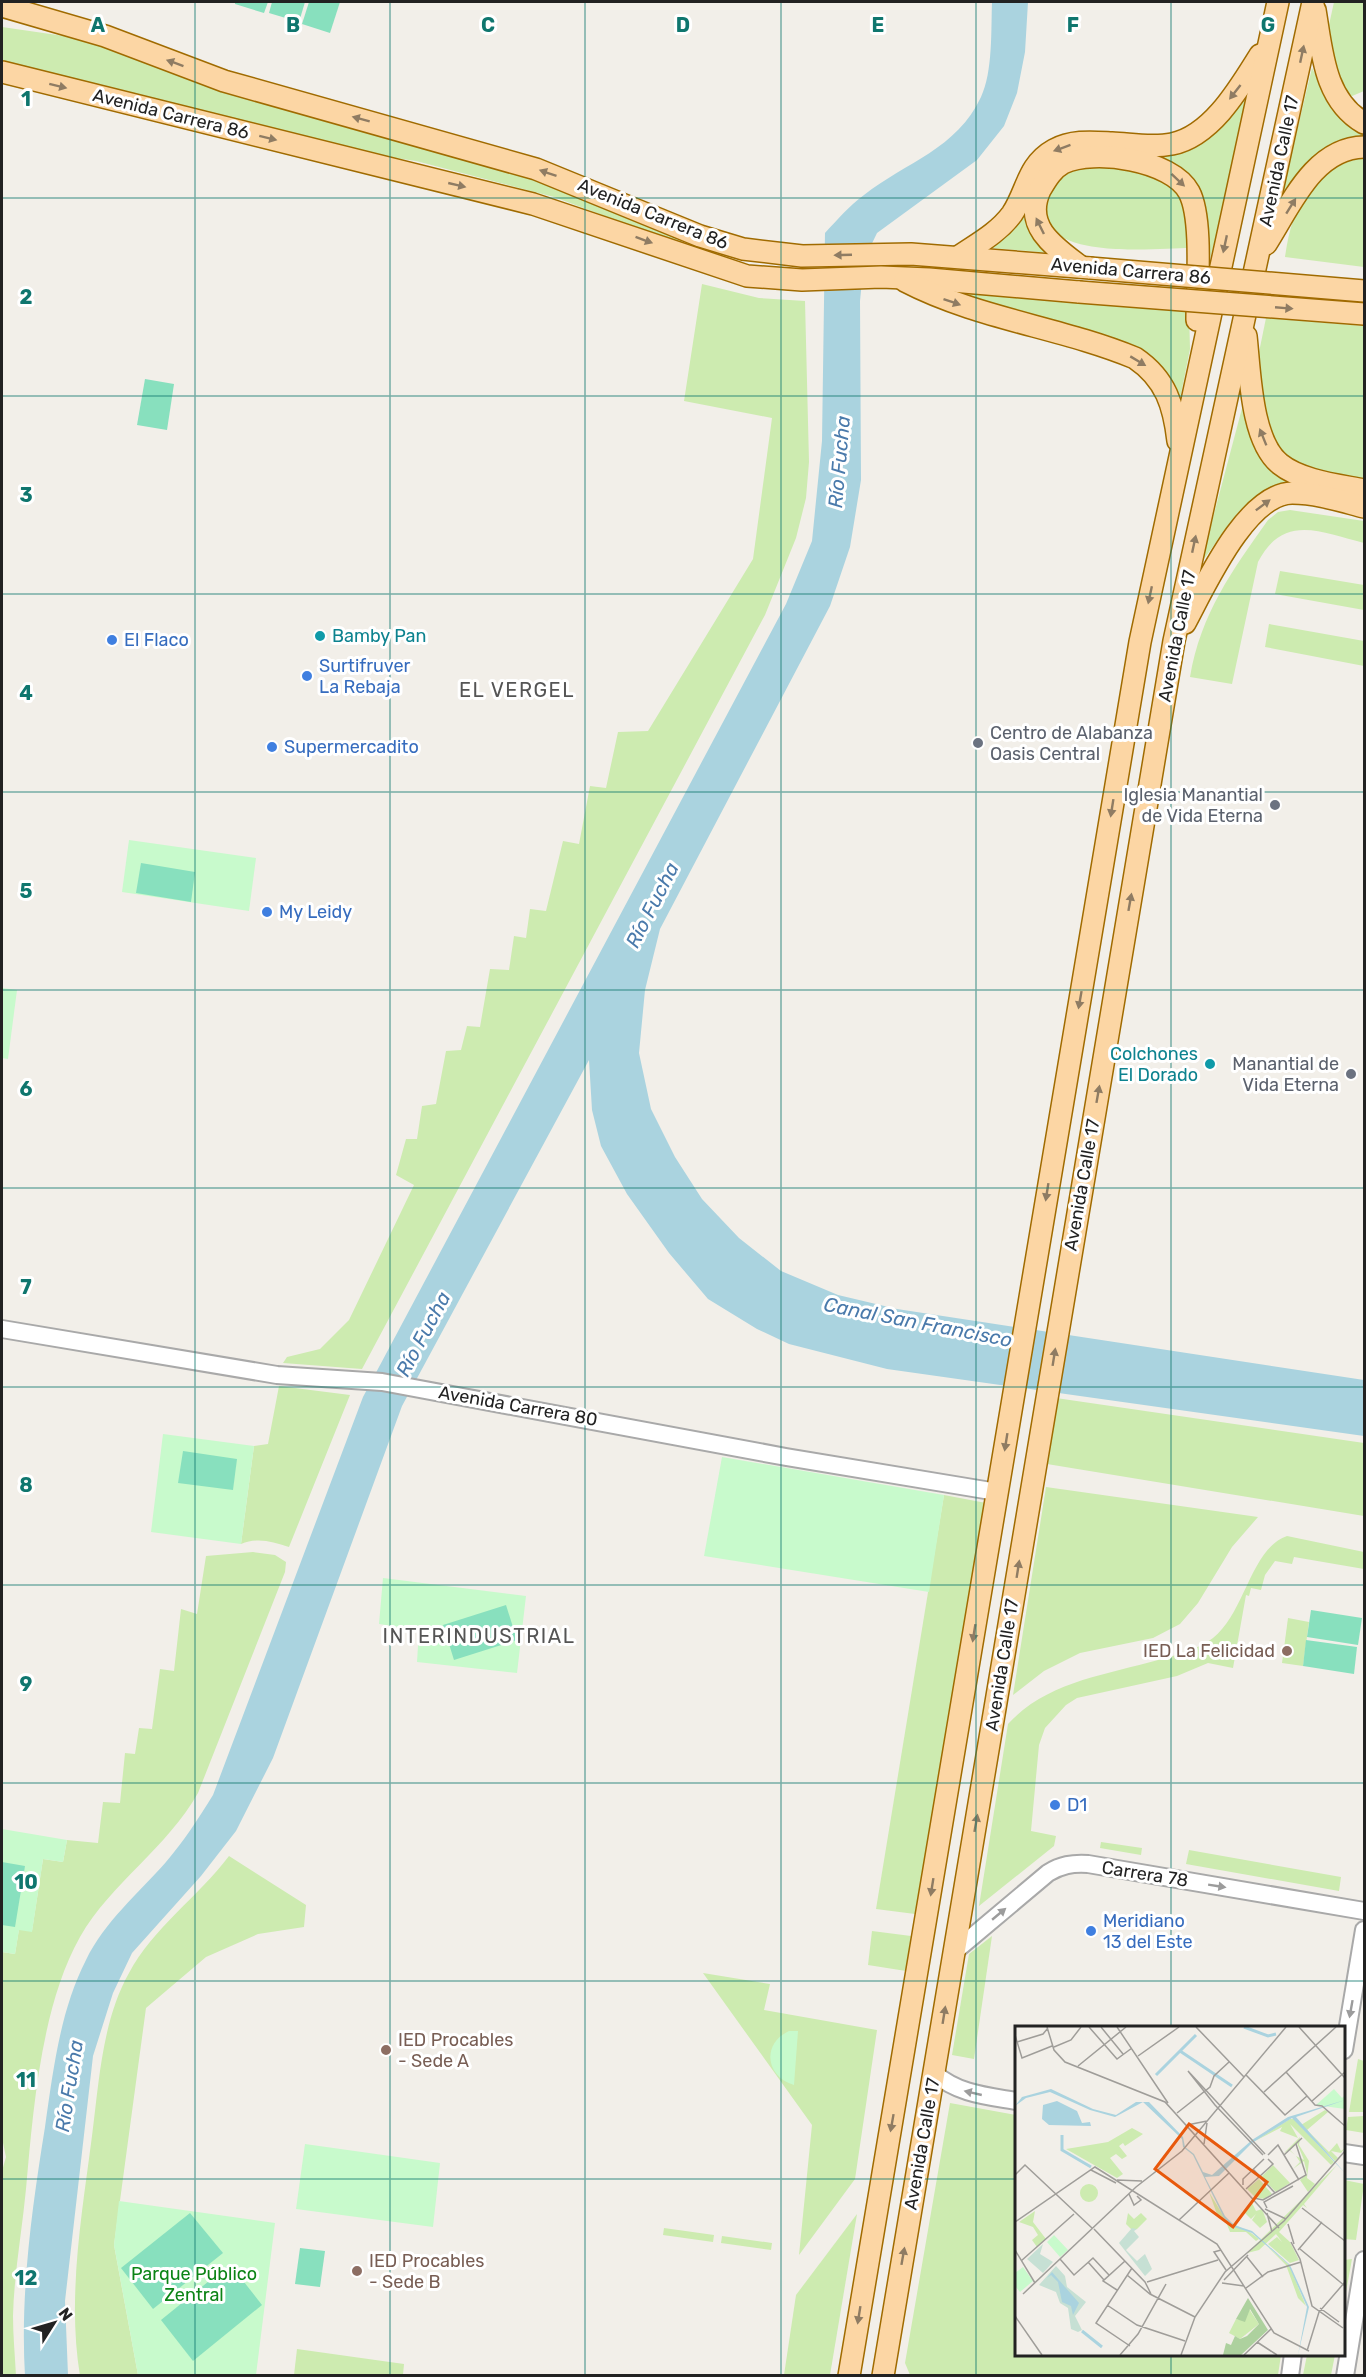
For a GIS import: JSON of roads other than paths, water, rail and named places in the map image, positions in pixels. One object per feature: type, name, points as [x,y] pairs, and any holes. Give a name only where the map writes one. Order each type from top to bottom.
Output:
[{"type":"main road","name":"Avenida Calle 17","points":[[849,2376],[1140,642],[1278,2]]},
{"type":"main road","name":"Avenida Calle 17","points":[[887,2370],[954,1952],[1174,641],[1220,421],[1244,324],[1313,2]]},
{"type":"main road","points":[[1313,2],[1322,53],[1331,86],[1341,103],[1365,123]]},
{"type":"main road","name":"Avenida Carrera 86","points":[[2,6],[105,36],[224,81],[536,169],[722,243],[769,253],[802,256],[885,254],[958,257],[1365,291]]},
{"type":"main road","points":[[958,257],[1006,221],[1020,199],[1029,175],[1053,151],[1085,142],[1155,146],[1181,141],[1200,130],[1216,116],[1242,83],[1268,43]]},
{"type":"main road","name":"Avenida Carrera 86","points":[[2,72],[533,204],[747,276],[802,280],[890,278],[1365,314]]},
{"type":"main road","points":[[1259,255],[1308,178],[1320,165],[1347,149],[1365,147]]},
{"type":"main road","points":[[1086,267],[1050,241],[1036,219],[1037,197],[1052,172],[1063,163],[1094,158],[1142,162],[1155,165],[1175,176],[1188,191],[1195,212],[1197,376]]},
{"type":"main road","points":[[890,278],[1009,321],[1135,358],[1152,371],[1167,392],[1176,421],[1179,456]]},
{"type":"main road","points":[[1244,324],[1256,415],[1263,440],[1273,457],[1295,473],[1365,490]]},
{"type":"main road","points":[[1174,641],[1236,536],[1256,510],[1266,502],[1292,493],[1314,495],[1365,507]]},
{"type":"street","name":"Avenida Carrera 80","points":[[2,1329],[277,1375],[350,1379],[450,1394],[786,1457],[998,1492]]},
{"type":"street","name":"Carrera 78","points":[[954,1952],[1048,1873],[1060,1866],[1071,1864],[1088,1864],[1365,1911]]},
{"type":"street","points":[[1345,2044],[1365,1930]]},
{"type":"street","points":[[934,2073],[948,2085],[960,2090],[1015,2101]]},
{"type":"street","points":[[1345,2153],[1365,2156]]},
{"type":"street","points":[[1345,2376],[1365,2260]]},
{"type":"street","points":[[1290,2376],[1293,2356]]},
{"type":"water","points":[[992,2],[1028,2],[1025,52],[1017,93],[1004,126],[977,160],[877,233],[864,260],[860,301],[861,480],[850,547],[830,606],[660,929],[645,990],[639,1053],[651,1109],[675,1157],[702,1199],[739,1238],[781,1271],[838,1295],[897,1309],[1364,1380],[1364,1436],[887,1369],[789,1344],[757,1329],[708,1299],[669,1253],[627,1194],[601,1146],[592,1110],[589,1060],[402,1406],[273,1758],[236,1831],[201,1876],[132,1953],[113,1993],[93,2056],[65,2301],[68,2375],[25,2376],[24,2313],[28,2251],[36,2188],[59,2042],[77,1980],[86,1960],[103,1933],[173,1854],[213,1795],[363,1397],[786,604],[812,541],[822,441],[825,233],[859,199],[945,142],[971,115],[981,97],[988,75]]},
{"type":"place","name":"Bamby Pan","points":[[320,636]]},
{"type":"place","name":"El Flaco","points":[[112,640]]},
{"type":"place","name":"Surtifruver La Rebaja","points":[[307,676]]},
{"type":"place","name":"Centro de Alabanza Oasis Central","points":[[978,743]]},
{"type":"place","name":"Supermercadito","points":[[272,747]]},
{"type":"place","name":"Iglesia Manantial de Vida Eterna","points":[[1275,805]]},
{"type":"place","name":"My Leidy","points":[[267,912]]},
{"type":"place","name":"Colchones El Dorado","points":[[1210,1064]]},
{"type":"place","name":"Manantial de Vida Eterna","points":[[1351,1074]]},
{"type":"place","name":"IED La Felicidad","points":[[1287,1651]]},
{"type":"place","name":"D1","points":[[1055,1805]]},
{"type":"place","name":"Meridiano 13 del Este","points":[[1091,1931]]},
{"type":"place","name":"IED Procables - Sede A","points":[[386,2050]]},
{"type":"place","name":"IED Procables - Sede B","points":[[357,2271]]},
{"type":"district","name":"EL VERGEL","points":[[517,690]]},
{"type":"district","name":"INTERINDUSTRIAL","points":[[479,1636]]},
{"type":"water label","name":"Río Fucha","points":[[839,462]]},
{"type":"water label","name":"Río Fucha","points":[[652,905]]},
{"type":"water label","name":"Canal San Francisco","points":[[918,1322]]},
{"type":"water label","name":"Río Fucha","points":[[423,1334]]},
{"type":"water label","name":"Río Fucha","points":[[69,2086]]},
{"type":"park label","name":"Parque Público Zentral","points":[[194,2284]]}]
